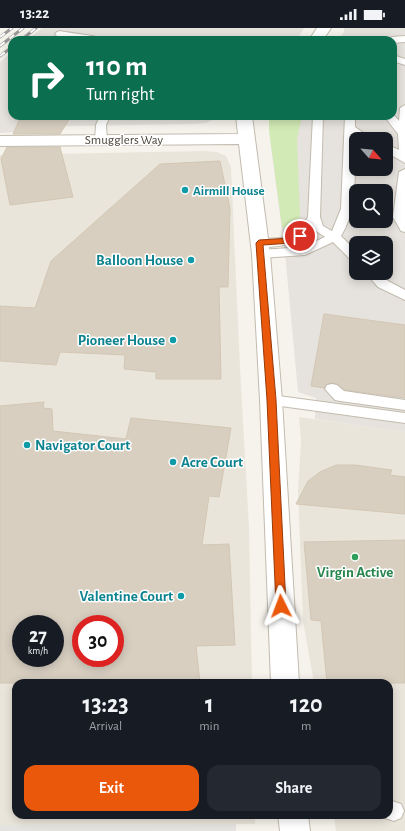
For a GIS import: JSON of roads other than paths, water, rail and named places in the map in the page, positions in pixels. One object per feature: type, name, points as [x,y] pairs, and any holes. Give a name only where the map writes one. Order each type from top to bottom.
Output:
[{"type":"street","points":[[245,120],[260,248],[271,400],[285,679]]},
{"type":"street","name":"Smugglers Way","points":[[0,141],[247,139]]},
{"type":"street","points":[[294,819],[295,831]]},
{"type":"lane","points":[[60,34],[68,36]]},
{"type":"lane","points":[[405,108],[403,134],[405,160]]},
{"type":"lane","points":[[101,139],[101,125],[103,120]]},
{"type":"lane","points":[[260,248],[292,240],[308,231],[314,217],[318,120]]},
{"type":"lane","points":[[392,120],[403,134]]},
{"type":"lane","points":[[260,248],[305,251],[334,238],[341,226],[347,209],[350,122]]},
{"type":"lane","points":[[350,122],[357,132]]},
{"type":"lane","points":[[393,152],[405,160]]},
{"type":"lane","points":[[405,177],[399,217],[405,228]]},
{"type":"lane","points":[[314,217],[318,228],[334,238],[349,252]]},
{"type":"lane","points":[[379,280],[383,284],[405,296]]},
{"type":"lane","points":[[332,389],[340,396],[405,405]]},
{"type":"lane","points":[[271,400],[405,418]]},
{"type":"railway","points":[[0,37],[12,28]]},
{"type":"railway","points":[[13,36],[23,28]]},
{"type":"railway","points":[[26,36],[36,28]]},
{"type":"railway","points":[[0,46],[8,40]]},
{"type":"railway","points":[[0,56],[8,50]]},
{"type":"place","name":"Airmill House","points":[[185,190]]},
{"type":"place","name":"Balloon House","points":[[191,260]]},
{"type":"place","name":"Pioneer House","points":[[173,340]]},
{"type":"place","name":"Navigator Court","points":[[27,445]]},
{"type":"place","name":"Acre Court","points":[[173,462]]},
{"type":"place","name":"Virgin Active","points":[[355,557]]},
{"type":"place","name":"Valentine Court","points":[[181,596]]}]
